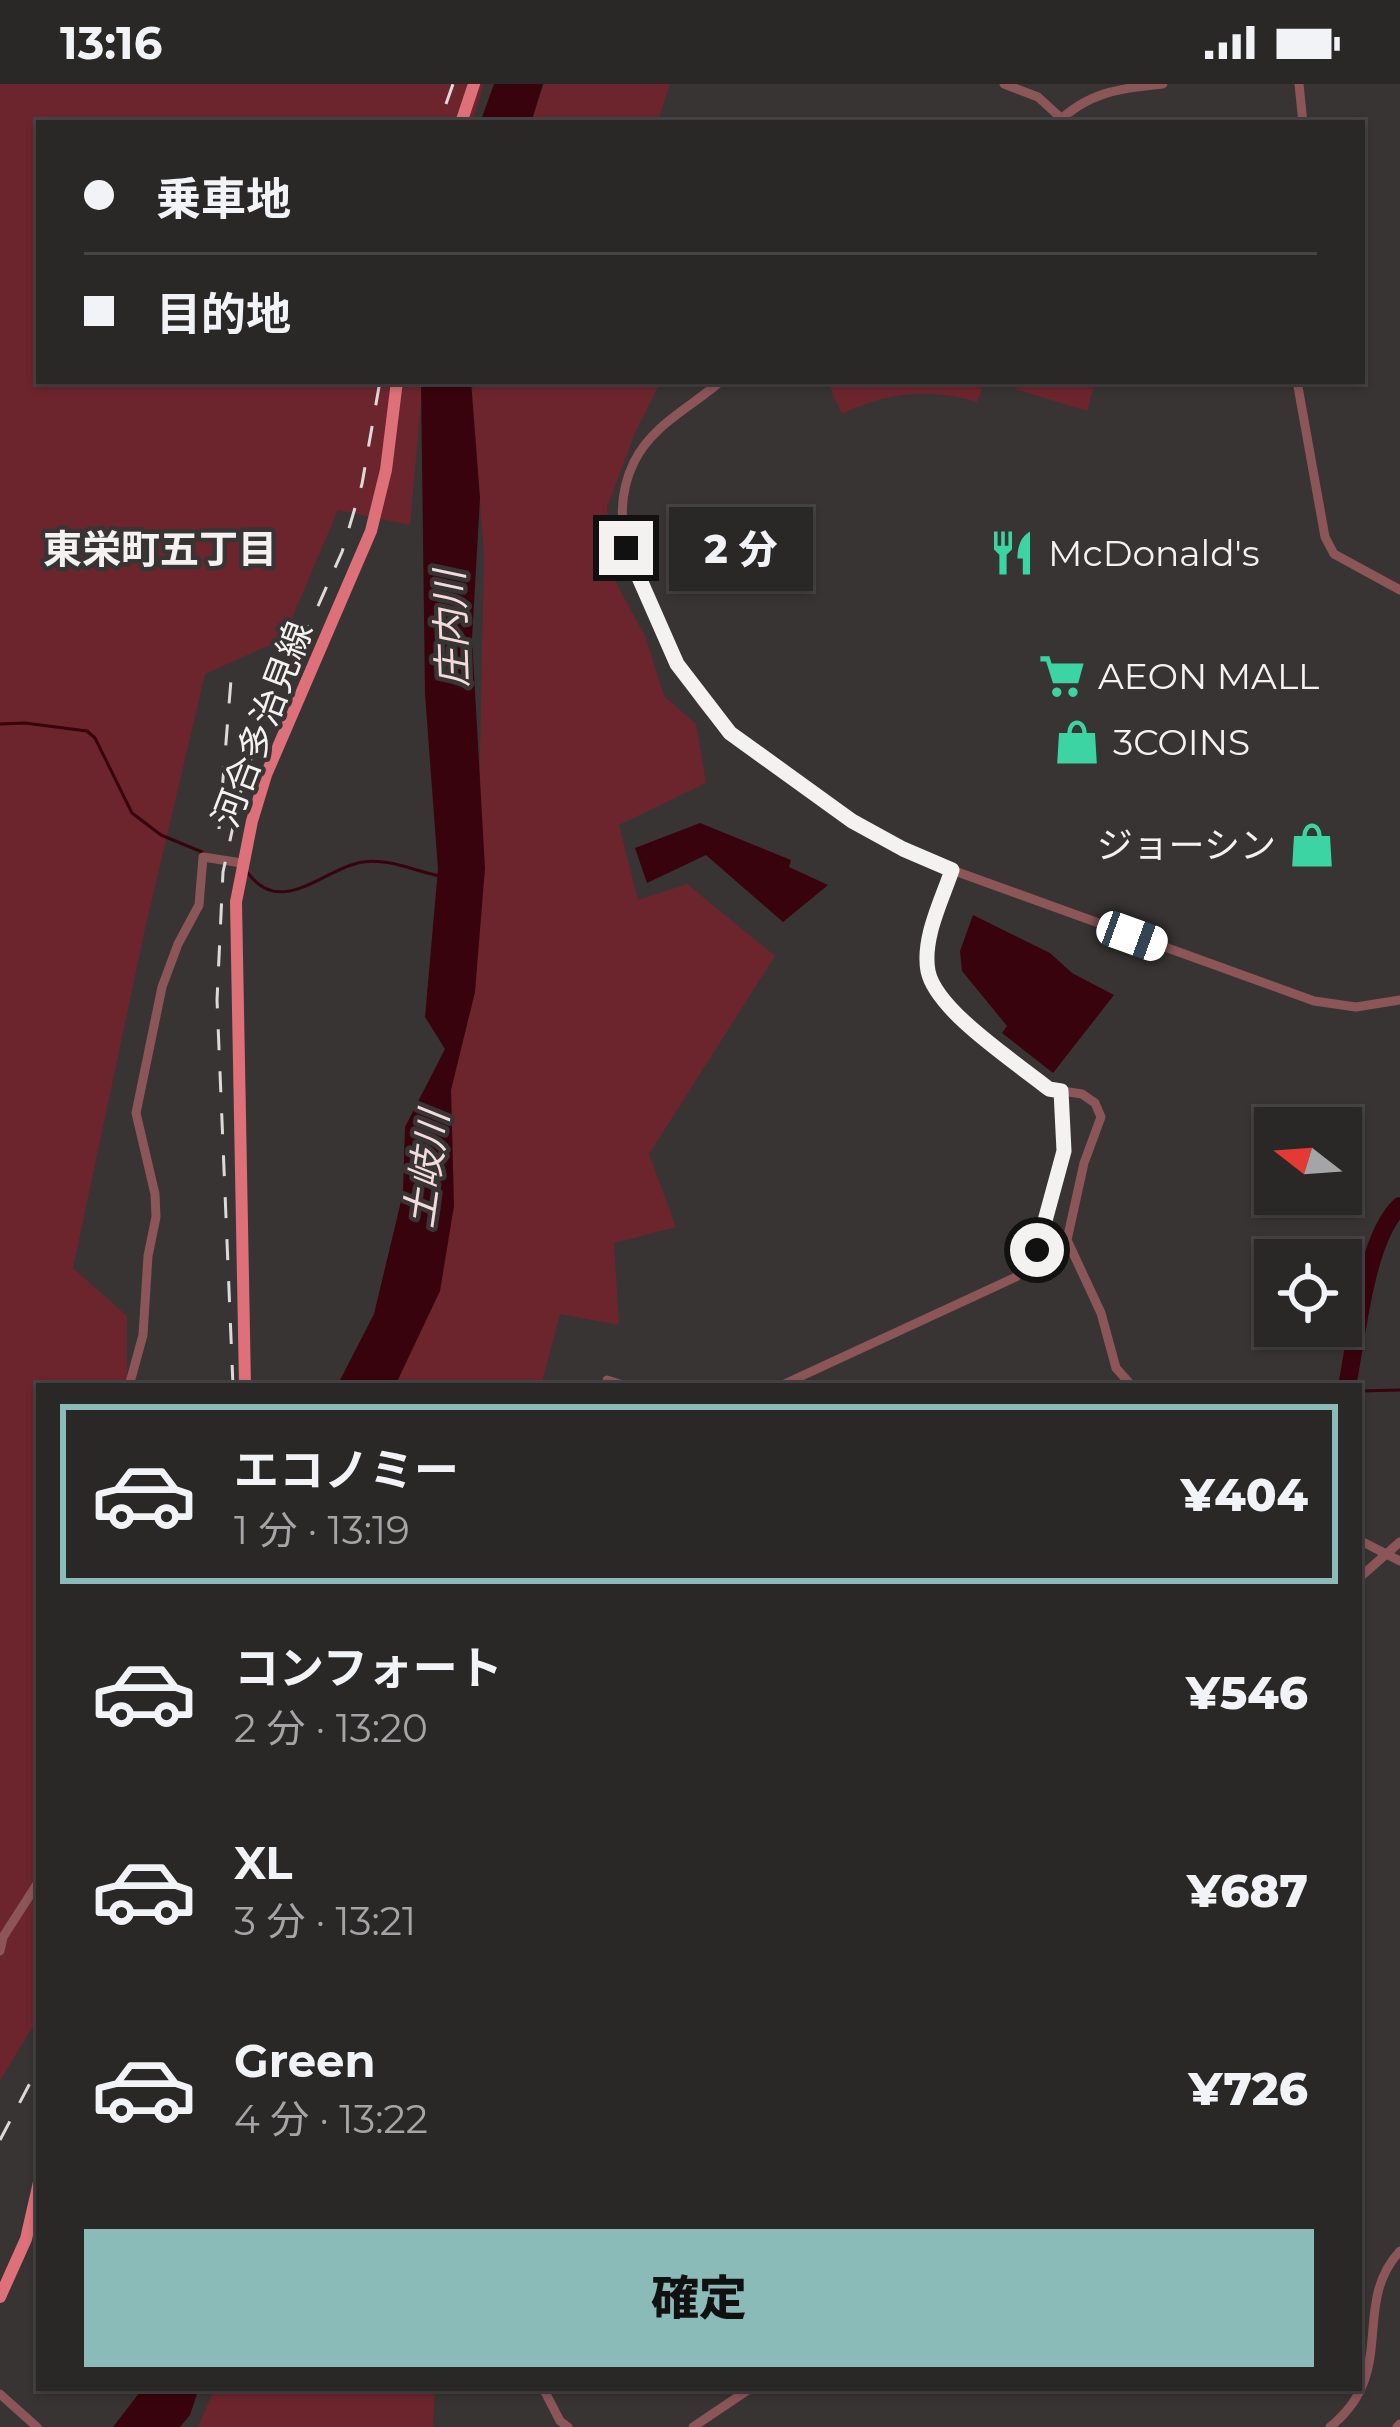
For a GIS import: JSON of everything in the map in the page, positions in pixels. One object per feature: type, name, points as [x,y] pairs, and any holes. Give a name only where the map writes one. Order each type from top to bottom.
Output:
[{"type":"main road","points":[[461,120],[475,84]]},
{"type":"main road","name":"河合多治見線","points":[[245,1383],[234,948],[242,863],[266,775],[371,531],[386,470],[397,384]]},
{"type":"main road","points":[[0,2296],[26,2239],[36,2195]]},
{"type":"street","points":[[1004,84],[1038,97],[1058,120]]},
{"type":"street","points":[[1060,120],[1084,99],[1163,84]]},
{"type":"street","points":[[1299,84],[1303,120]]},
{"type":"street","points":[[717,384],[649,438],[633,464],[621,513],[626,548],[677,664],[730,733],[852,821],[952,870],[1314,1000],[1356,1007],[1400,1000]]},
{"type":"street","points":[[1298,384],[1325,537],[1334,554],[1352,567],[1400,590]]},
{"type":"street","points":[[130,1383],[143,1335],[148,1256],[156,1217],[147,1151],[136,1123],[155,1018],[178,944],[200,904],[202,857],[242,863]]},
{"type":"street","points":[[952,870],[928,946],[928,972],[937,991],[951,1009],[1049,1089],[1082,1094],[1095,1103],[1101,1117],[1084,1163],[1067,1240],[1101,1313],[1116,1368],[1129,1383]]},
{"type":"street","points":[[786,1383],[1028,1267],[1064,1151],[1061,1091]]},
{"type":"street","points":[[607,1381],[615,1383]]},
{"type":"street","points":[[1362,1542],[1400,1561]]},
{"type":"street","points":[[1362,1576],[1400,1542]]},
{"type":"street","points":[[0,1951],[3,1937],[36,1886]]},
{"type":"street","points":[[1362,2371],[1371,2287],[1380,2267],[1400,2248]]},
{"type":"street","points":[[1362,2387],[1372,2361],[1377,2290],[1400,2248]]},
{"type":"street","points":[[544,2391],[568,2427]]},
{"type":"street","points":[[693,2427],[747,2391]]},
{"type":"street","points":[[1326,2427],[1353,2391]]},
{"type":"street","points":[[1326,2427],[1360,2391]]},
{"type":"street","points":[[0,2394],[37,2427]]},
{"type":"shaded area","points":[[0,84],[484,84],[473,120],[36,120],[36,384],[423,384],[410,525],[338,510],[283,639],[205,674],[73,1268],[127,1316],[127,1383],[36,1383],[36,2021],[0,2081]]},
{"type":"shaded area","points":[[544,84],[670,84],[658,120],[532,120]]},
{"type":"shaded area","points":[[473,384],[660,384],[607,507],[613,577],[646,638],[664,696],[696,724],[706,783],[619,825],[638,900],[687,884],[775,956],[649,1154],[676,1227],[614,1243],[619,1325],[560,1314],[542,1383],[398,1383],[454,1206],[451,1090],[475,992],[484,555]]},
{"type":"shaded area","points":[[828,384],[984,384],[977,402],[908,394],[842,414]]},
{"type":"shaded area","points":[[1017,384],[1094,386],[1087,411],[1015,389]]},
{"type":"shaded area","points":[[214,2391],[435,2391],[433,2427],[198,2427]]},
{"type":"water","points":[[494,84],[543,84],[532,120],[481,120]]},
{"type":"water","points":[[421,384],[471,384],[480,498],[472,639],[485,868],[475,992],[451,1090],[454,1206],[440,1291],[396,1383],[339,1383],[374,1314],[403,1193],[405,1127],[445,1049],[425,1017],[438,869],[425,694]]},
{"type":"water","points":[[700,823],[791,860],[789,867],[828,885],[783,922],[706,855],[647,883],[635,848]]},
{"type":"water","points":[[973,915],[1050,953],[1072,973],[1114,995],[1053,1073],[1002,1033],[1007,1026],[962,971],[960,951]]},
{"type":"water","points":[[141,2391],[198,2391],[180,2427],[113,2427]]},
{"type":"waterway","points":[[0,724],[87,731],[95,738],[132,813],[161,835],[202,852]]},
{"type":"waterway","points":[[248,873],[261,886],[275,891],[304,887],[349,866],[373,861],[440,876]]},
{"type":"waterway","points":[[1348,1383],[1370,1265],[1388,1221],[1400,1206]]},
{"type":"waterway","points":[[1362,1391],[1400,1390]]},
{"type":"railway","points":[[446,104],[453,84]]},
{"type":"railway","points":[[233,1383],[217,1000],[223,872],[254,750],[342,552],[362,484],[379,384]]},
{"type":"railway","points":[[219,829],[231,680]]},
{"type":"railway","points":[[0,2140],[36,2072]]},
{"type":"place","name":"McDonald's","points":[[1012,553]]},
{"type":"place","name":"AEON MALL","points":[[1062,676]]},
{"type":"place","name":"3COINS","points":[[1077,742]]},
{"type":"place","name":"ジョーシン","points":[[1312,845]]},
{"type":"district","name":"東栄町五丁目","points":[[160,549]]},
{"type":"route","points":[[626,548],[677,664],[730,733],[852,821],[952,870],[928,946],[928,972],[937,991],[951,1009],[1049,1089],[1061,1091],[1064,1151],[1037,1250]]},
{"type":"water label","name":"庄内川","points":[[451,629]]},
{"type":"water label","name":"土岐川","points":[[426,1169]]}]
